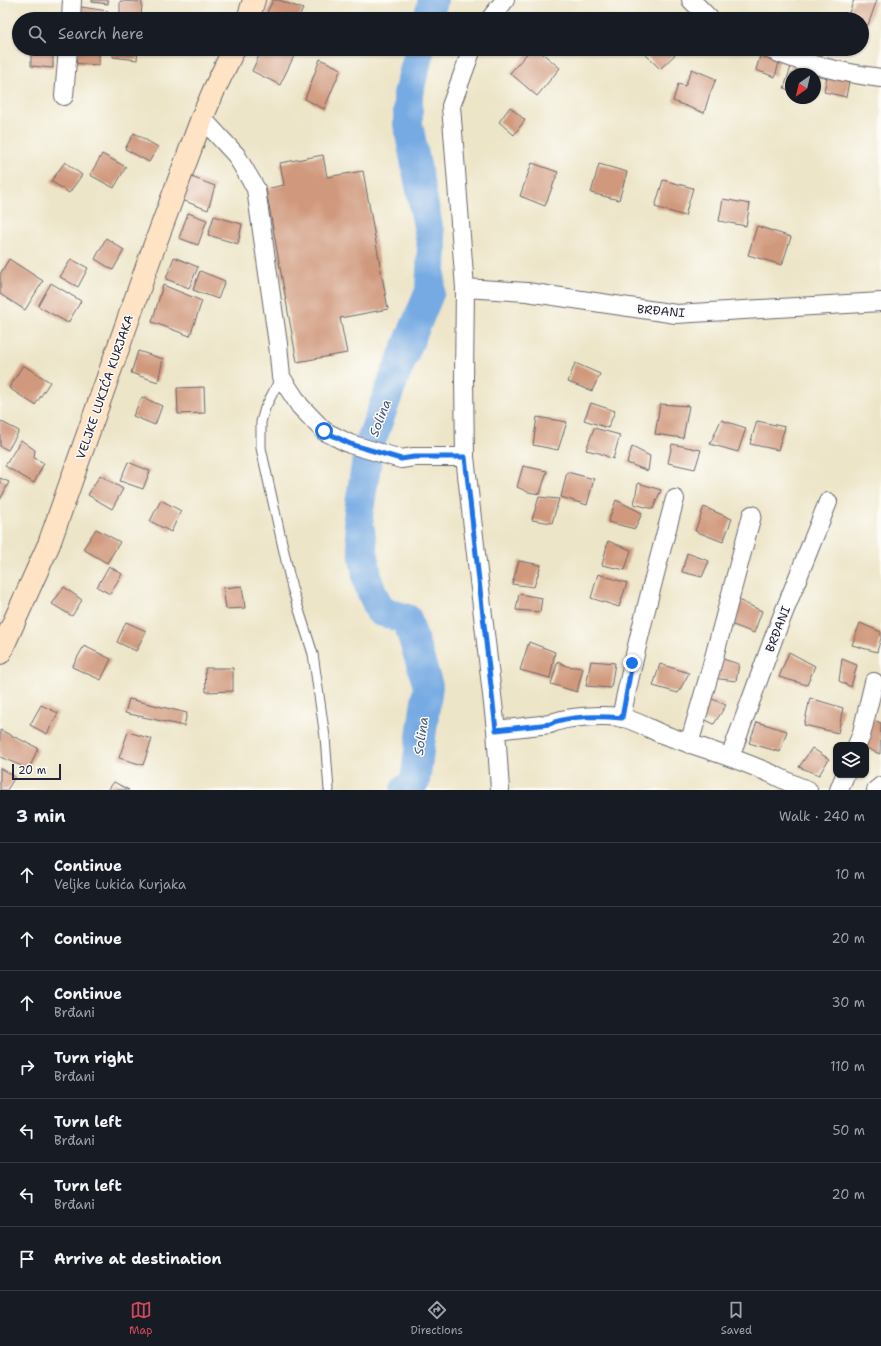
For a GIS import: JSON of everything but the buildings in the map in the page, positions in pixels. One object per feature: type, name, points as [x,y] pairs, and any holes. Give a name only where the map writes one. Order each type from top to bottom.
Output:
[{"type":"main road","points":[[250,12],[254,0]]},
{"type":"main road","name":"VELJKE LUKIĆA KURJAKA","points":[[0,653],[49,544],[151,256],[202,118],[231,56]]},
{"type":"street","points":[[71,12],[72,0]]},
{"type":"street","points":[[496,12],[505,0]]},
{"type":"street","points":[[691,0],[703,12]]},
{"type":"street","points":[[64,96],[67,56]]},
{"type":"street","points":[[469,56],[451,106],[465,288],[465,457],[496,730],[500,790]]},
{"type":"street","points":[[788,56],[850,74],[881,78]]},
{"type":"street","points":[[202,118],[236,155],[256,190],[278,344],[281,376],[300,406],[324,431],[350,444],[401,459],[414,457],[465,457]]},
{"type":"street","name":"BRĐANI","points":[[465,288],[527,292],[676,314],[881,302]]},
{"type":"street","points":[[622,718],[657,563],[675,499]]},
{"type":"street","name":"BRĐANI","points":[[730,757],[774,637],[828,502]]},
{"type":"street","points":[[689,744],[752,515]]},
{"type":"street","points":[[858,742],[874,682]]},
{"type":"street","points":[[496,730],[550,724],[557,721],[581,718],[602,716],[622,718],[689,744],[762,769],[797,787],[808,790]]},
{"type":"street","points":[[839,790],[844,778]]},
{"type":"street","points":[[876,790],[881,786]]},
{"type":"lane","points":[[281,376],[265,408],[261,422],[261,448],[292,588],[313,654],[325,737],[330,790]]},
{"type":"waterway","name":"Solina","points":[[430,12],[433,0]]},
{"type":"waterway","name":"Solina","points":[[405,790],[415,781],[428,686],[407,619],[380,611],[368,583],[358,517],[369,446],[394,378],[430,291],[432,247],[408,124],[408,94],[418,56]]},
{"type":"route","points":[[324,431],[350,444],[401,459],[414,457],[465,457],[496,730],[550,724],[557,721],[581,718],[602,716],[622,718],[632,663]]}]
